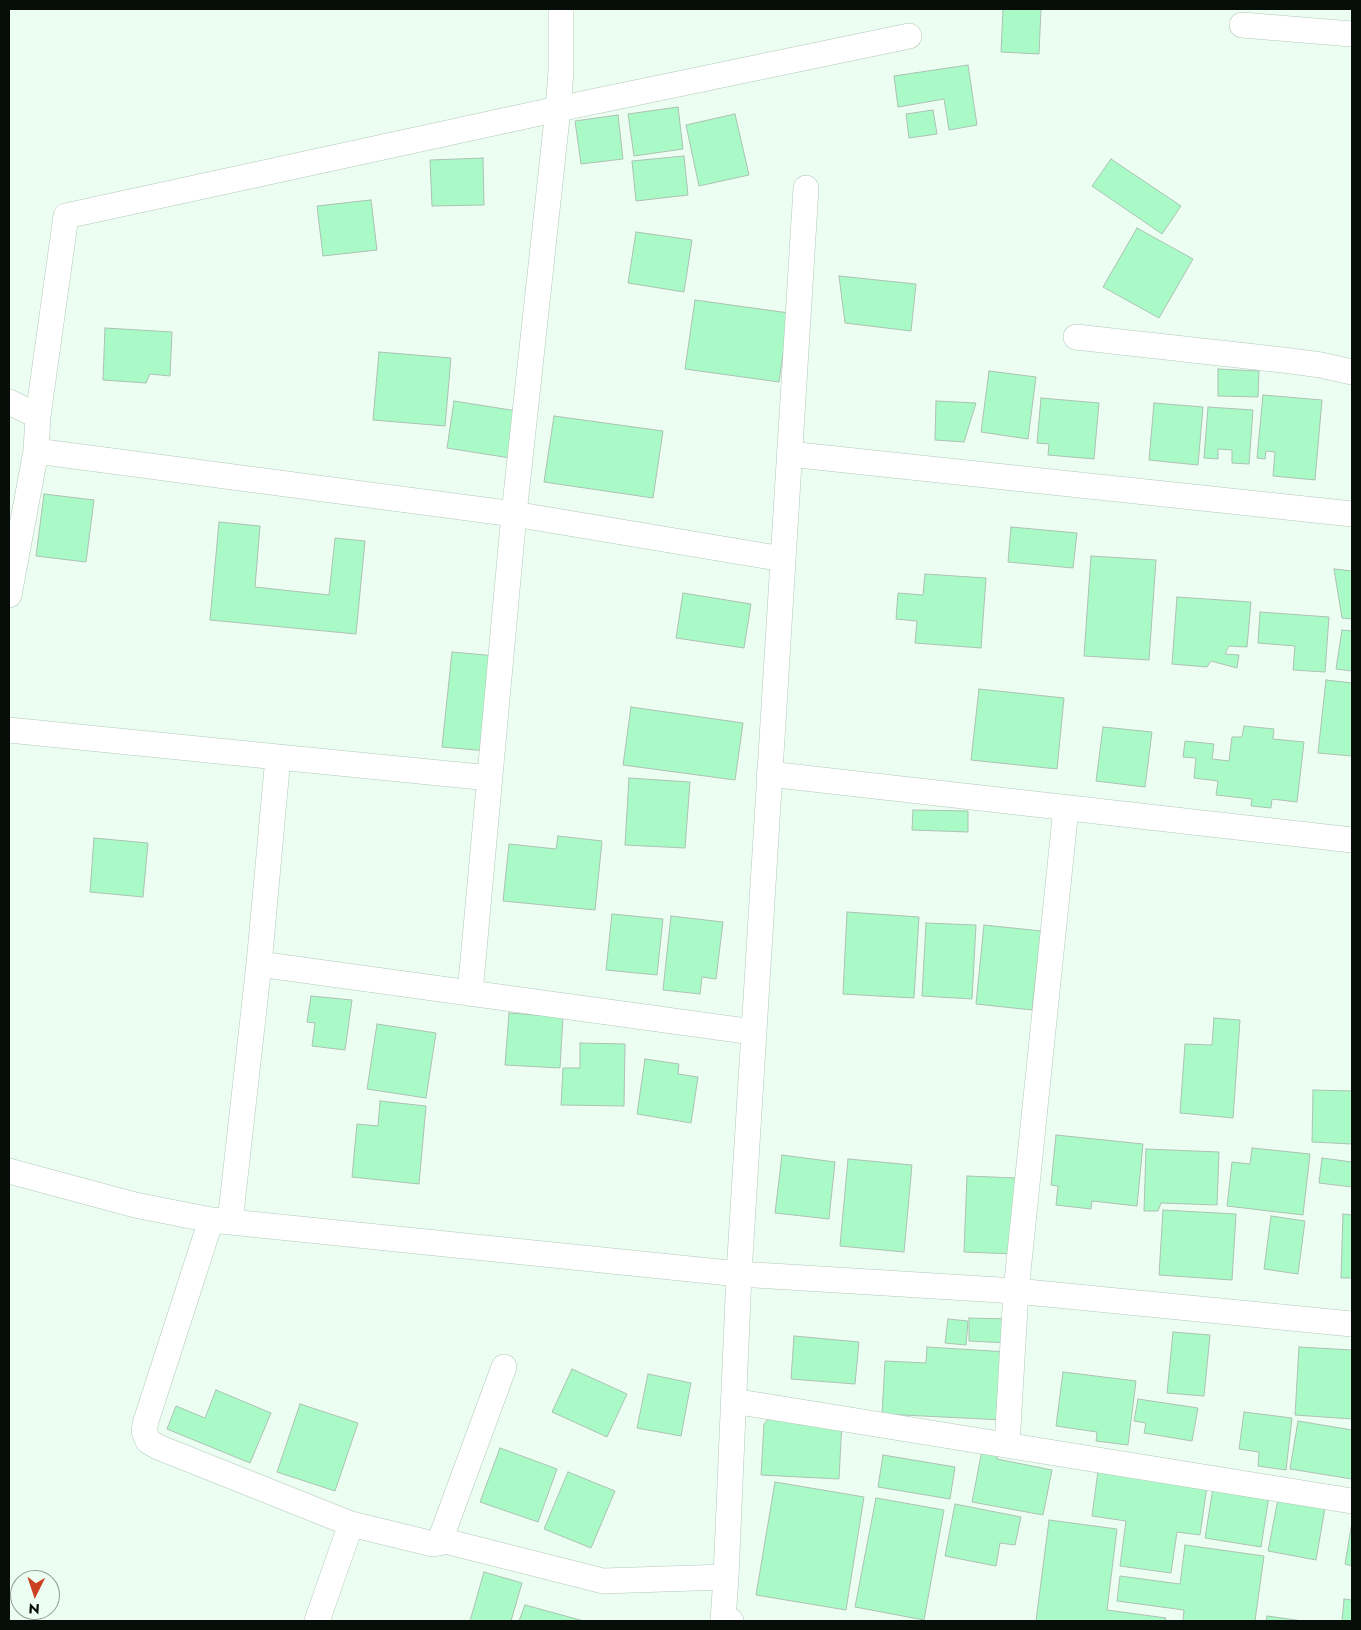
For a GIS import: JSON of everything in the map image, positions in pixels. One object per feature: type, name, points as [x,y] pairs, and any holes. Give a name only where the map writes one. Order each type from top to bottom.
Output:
[{"type":"street","points":[[470,993],[514,514],[558,109],[561,71],[561,9]]},
{"type":"street","points":[[1242,25],[1352,34]]},
{"type":"street","points":[[9,595],[36,451],[38,416],[66,216],[558,109],[909,36]]},
{"type":"street","points":[[725,1621],[739,1274],[806,188]]},
{"type":"street","points":[[1076,337],[1283,360],[1321,365],[1352,372]]},
{"type":"street","points":[[9,402],[38,416]]},
{"type":"street","points":[[36,451],[514,514],[782,559]]},
{"type":"street","points":[[789,454],[1352,514]]},
{"type":"street","points":[[9,730],[490,778]]},
{"type":"street","points":[[278,757],[259,964],[220,1221],[146,1421],[144,1431],[148,1441],[158,1447],[351,1524],[432,1544],[439,1543],[504,1367]]},
{"type":"street","points":[[769,774],[1352,840]]},
{"type":"street","points":[[1006,1445],[1016,1291],[1066,808]]},
{"type":"street","points":[[259,964],[753,1032]]},
{"type":"street","points":[[9,1171],[136,1205],[220,1221],[739,1274],[1016,1291],[1352,1324]]},
{"type":"street","points":[[733,1401],[1352,1501]]},
{"type":"street","points":[[317,1621],[351,1524]]},
{"type":"street","points":[[441,1540],[603,1581],[726,1576]]},
{"type":"building","points":[[1003,9],[1041,9],[1039,54],[1001,52]]},
{"type":"building","points":[[968,65],[977,125],[949,130],[944,99],[898,107],[894,76]]},
{"type":"building","points":[[678,107],[683,149],[634,156],[628,114]]},
{"type":"building","points":[[933,110],[937,134],[909,138],[906,114]]},
{"type":"building","points":[[735,114],[749,175],[699,186],[686,125]]},
{"type":"building","points":[[618,115],[623,159],[581,164],[575,121]]},
{"type":"building","points":[[684,156],[688,195],[636,201],[632,161]]},
{"type":"building","points":[[483,158],[484,205],[432,206],[430,160]]},
{"type":"building","points":[[1111,159],[1181,206],[1162,234],[1092,186]]},
{"type":"building","points":[[371,200],[377,250],[323,256],[317,206]]},
{"type":"building","points":[[1137,228],[1193,259],[1159,318],[1103,287]]},
{"type":"building","points":[[636,232],[692,240],[684,292],[628,283]]},
{"type":"building","points":[[839,276],[916,284],[911,331],[845,323]]},
{"type":"building","points":[[695,300],[789,313],[779,382],[685,369]]},
{"type":"building","points":[[105,328],[172,332],[170,376],[150,374],[146,383],[103,380]]},
{"type":"building","points":[[379,352],[451,358],[445,426],[373,420]]},
{"type":"building","points":[[1218,369],[1259,371],[1258,397],[1218,396]]},
{"type":"building","points":[[989,371],[1036,377],[1028,439],[981,432]]},
{"type":"building","points":[[1263,395],[1322,400],[1315,480],[1273,476],[1275,452],[1266,451],[1265,459],[1257,458]]},
{"type":"building","points":[[1041,398],[1099,403],[1094,459],[1048,455],[1049,444],[1037,443]]},
{"type":"building","points":[[454,401],[517,411],[510,458],[447,448]]},
{"type":"building","points":[[936,401],[976,403],[964,442],[935,440]]},
{"type":"building","points":[[1154,403],[1203,407],[1198,465],[1149,460]]},
{"type":"building","points":[[1208,407],[1253,410],[1249,464],[1232,463],[1232,450],[1218,449],[1218,459],[1204,458]]},
{"type":"building","points":[[554,416],[663,431],[653,498],[544,482]]},
{"type":"building","points":[[44,494],[94,500],[86,562],[36,556]]},
{"type":"building","points":[[219,522],[260,526],[255,587],[329,595],[335,538],[365,541],[356,634],[210,620]]},
{"type":"building","points":[[1011,527],[1077,533],[1073,568],[1008,562]]},
{"type":"building","points":[[1091,556],[1156,560],[1149,660],[1084,656]]},
{"type":"building","points":[[1334,569],[1352,571],[1352,619],[1342,618]]},
{"type":"building","points":[[925,574],[986,578],[981,648],[915,643],[917,621],[896,619],[898,593],[923,595]]},
{"type":"building","points":[[683,593],[751,604],[744,648],[676,638]]},
{"type":"building","points":[[1177,597],[1251,602],[1247,647],[1229,646],[1225,654],[1239,655],[1237,668],[1211,661],[1207,667],[1172,664]]},
{"type":"building","points":[[1260,612],[1329,617],[1325,672],[1293,670],[1295,646],[1258,643]]},
{"type":"building","points":[[1342,630],[1352,631],[1352,671],[1336,669]]},
{"type":"building","points":[[452,652],[496,656],[487,751],[442,747]]},
{"type":"building","points":[[1326,680],[1352,683],[1352,756],[1318,753]]},
{"type":"building","points":[[979,689],[1064,698],[1057,769],[971,760]]},
{"type":"building","points":[[631,707],[743,723],[735,780],[623,765]]},
{"type":"building","points":[[1244,726],[1274,729],[1273,739],[1304,742],[1297,802],[1272,799],[1271,808],[1251,806],[1252,799],[1216,795],[1218,781],[1194,778],[1196,758],[1183,757],[1185,741],[1214,744],[1212,759],[1229,761],[1232,737],[1242,737]]},
{"type":"building","points":[[1103,727],[1152,732],[1145,787],[1096,781]]},
{"type":"building","points":[[629,778],[690,782],[685,848],[625,845]]},
{"type":"building","points":[[913,810],[968,811],[968,832],[912,830]]},
{"type":"building","points":[[558,836],[602,841],[595,910],[503,901],[509,844],[556,849]]},
{"type":"building","points":[[94,838],[148,843],[143,897],[90,892]]},
{"type":"building","points":[[847,912],[919,917],[914,998],[843,994]]},
{"type":"building","points":[[612,914],[663,919],[657,975],[606,970]]},
{"type":"building","points":[[671,916],[723,922],[716,979],[702,977],[700,994],[663,990]]},
{"type":"building","points":[[926,923],[976,925],[972,999],[922,996]]},
{"type":"building","points":[[984,925],[1041,931],[1032,1010],[976,1004]]},
{"type":"building","points":[[311,996],[352,1000],[345,1050],[312,1046],[315,1023],[307,1022]]},
{"type":"building","points":[[509,1013],[563,1017],[560,1068],[505,1065]]},
{"type":"building","points":[[1214,1018],[1240,1020],[1233,1118],[1180,1113],[1185,1044],[1212,1045]]},
{"type":"building","points":[[377,1024],[436,1033],[426,1098],[367,1089]]},
{"type":"building","points":[[580,1043],[625,1044],[624,1106],[561,1105],[563,1068],[580,1068]]},
{"type":"building","points":[[645,1059],[679,1064],[678,1074],[698,1077],[691,1123],[637,1114]]},
{"type":"building","points":[[1313,1090],[1352,1091],[1352,1144],[1312,1142]]},
{"type":"building","points":[[380,1101],[426,1106],[419,1184],[352,1177],[357,1124],[378,1126]]},
{"type":"building","points":[[1056,1135],[1143,1144],[1137,1206],[1092,1201],[1091,1209],[1056,1205],[1058,1186],[1051,1185]]},
{"type":"building","points":[[1252,1148],[1310,1154],[1303,1215],[1227,1206],[1232,1162],[1250,1164]]},
{"type":"building","points":[[1146,1149],[1219,1152],[1217,1205],[1161,1203],[1158,1211],[1144,1211]]},
{"type":"building","points":[[782,1155],[835,1162],[829,1219],[775,1213]]},
{"type":"building","points":[[1322,1158],[1352,1162],[1352,1187],[1319,1183]]},
{"type":"building","points":[[848,1159],[912,1165],[904,1252],[840,1246]]},
{"type":"building","points":[[967,1176],[1017,1178],[1014,1254],[964,1252]]},
{"type":"building","points":[[1163,1210],[1236,1214],[1232,1280],[1159,1275]]},
{"type":"building","points":[[1343,1214],[1352,1215],[1352,1278],[1341,1278]]},
{"type":"building","points":[[1271,1216],[1305,1221],[1298,1274],[1264,1269]]},
{"type":"building","points":[[969,1318],[1010,1319],[1009,1343],[969,1341]]},
{"type":"building","points":[[948,1319],[968,1321],[966,1345],[945,1343]]},
{"type":"building","points":[[1173,1332],[1210,1335],[1204,1396],[1167,1393]]},
{"type":"building","points":[[794,1336],[859,1342],[855,1384],[791,1379]]},
{"type":"building","points":[[927,1347],[1008,1352],[1004,1420],[882,1414],[885,1361],[926,1363]]},
{"type":"building","points":[[1299,1347],[1352,1350],[1352,1419],[1295,1415]]},
{"type":"building","points":[[572,1369],[627,1394],[607,1437],[552,1412]]},
{"type":"building","points":[[1063,1372],[1136,1381],[1128,1445],[1096,1441],[1097,1432],[1056,1426]]},
{"type":"building","points":[[648,1374],[691,1383],[681,1436],[637,1428]]},
{"type":"building","points":[[216,1390],[271,1413],[250,1463],[167,1429],[176,1406],[205,1418]]},
{"type":"building","points":[[1138,1399],[1198,1408],[1192,1441],[1144,1433],[1146,1423],[1134,1421]]},
{"type":"building","points":[[300,1404],[358,1423],[335,1491],[277,1472]]},
{"type":"building","points":[[1244,1412],[1292,1418],[1286,1470],[1258,1466],[1259,1452],[1239,1449]]},
{"type":"building","points":[[769,1418],[842,1421],[839,1479],[761,1475],[764,1424]]},
{"type":"building","points":[[1298,1421],[1352,1430],[1352,1479],[1290,1469]]},
{"type":"building","points":[[983,1445],[999,1448],[997,1459],[1052,1470],[1043,1515],[972,1502]]},
{"type":"building","points":[[500,1448],[557,1469],[538,1522],[480,1502]]},
{"type":"building","points":[[883,1455],[955,1467],[950,1499],[878,1487]]},
{"type":"building","points":[[1098,1471],[1207,1486],[1200,1535],[1177,1532],[1171,1573],[1120,1566],[1126,1521],[1092,1516]]},
{"type":"building","points":[[568,1472],[615,1491],[591,1548],[544,1529]]},
{"type":"building","points":[[775,1482],[864,1497],[846,1610],[756,1595]]},
{"type":"building","points":[[1213,1488],[1269,1496],[1261,1547],[1205,1538]]},
{"type":"building","points":[[876,1498],[944,1510],[924,1620],[855,1607]]},
{"type":"building","points":[[1278,1499],[1325,1508],[1316,1560],[1268,1551]]},
{"type":"building","points":[[955,1504],[1021,1517],[1015,1545],[1000,1543],[996,1566],[945,1556]]},
{"type":"building","points":[[1049,1520],[1117,1529],[1107,1610],[1166,1618],[1165,1621],[1036,1621]]},
{"type":"building","points":[[1352,1522],[1352,1566],[1345,1564]]},
{"type":"building","points":[[1185,1545],[1264,1556],[1255,1621],[1183,1621],[1184,1610],[1117,1601],[1120,1576],[1180,1584]]},
{"type":"building","points":[[484,1572],[522,1583],[511,1621],[470,1621]]},
{"type":"building","points":[[1344,1599],[1352,1600],[1352,1621],[1342,1621]]},
{"type":"building","points":[[525,1605],[584,1621],[519,1621]]},
{"type":"building","points":[[1267,1616],[1303,1621],[1266,1621]]}]
